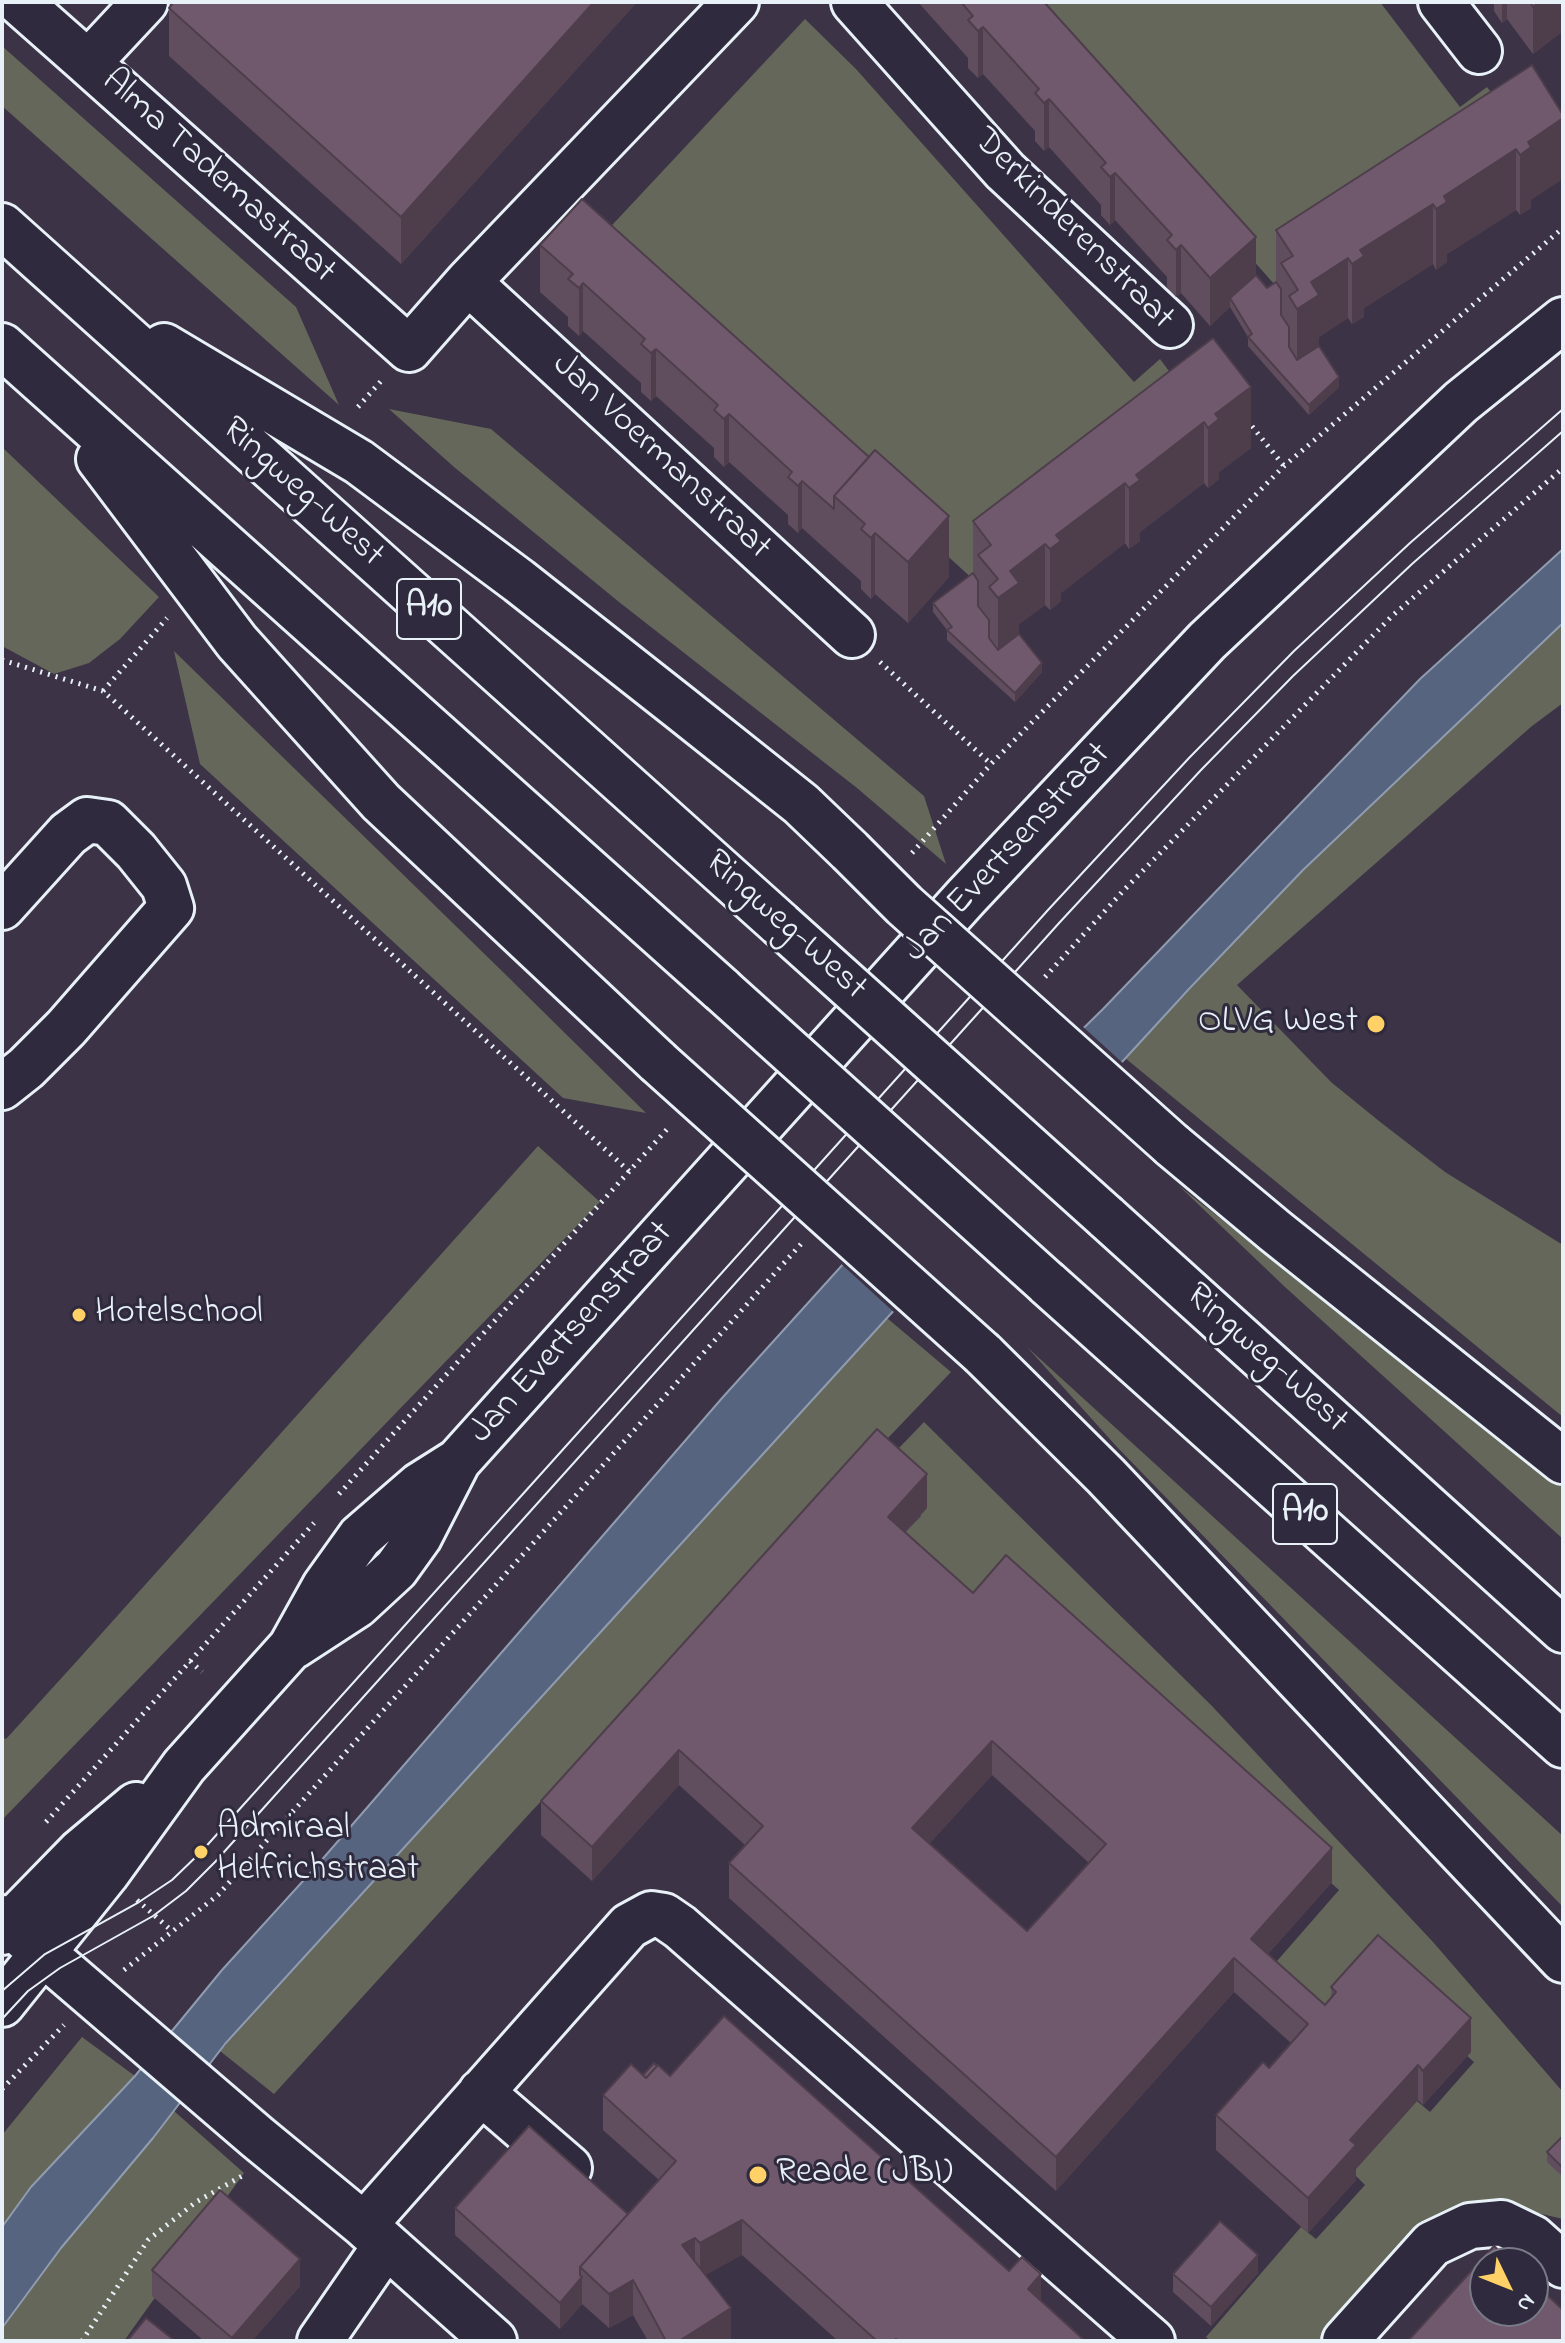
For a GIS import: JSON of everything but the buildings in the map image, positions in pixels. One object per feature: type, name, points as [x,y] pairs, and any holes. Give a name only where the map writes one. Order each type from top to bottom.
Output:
[{"type":"main road","points":[[19,2],[88,63]]},
{"type":"main road","name":"Alma Tademastraat","points":[[145,2],[88,63],[409,349],[468,282]]},
{"type":"main road","points":[[468,282],[736,2]]},
{"type":"main road","name":"Derkinderenstraat","points":[[854,2],[1005,171],[1170,325]]},
{"type":"main road","points":[[1441,2],[1479,51]]},
{"type":"main road","name":"Ringweg-West","points":[[2,226],[1563,1630]]},
{"type":"main road","name":"Jan Voermanstraat","points":[[468,282],[852,635]]},
{"type":"main road","name":"A10","points":[[78,295],[359,462],[519,581],[801,804],[904,905],[1172,1145],[1563,1461]]},
{"type":"main road","name":"Jan Evertsenstraat","points":[[2,2004],[45,1954],[184,1766],[291,1647],[357,1605],[396,1569],[419,1537],[458,1461],[966,897],[1207,641],[1461,402],[1563,320]]},
{"type":"main road","name":"A10","points":[[2,346],[1563,1745]]},
{"type":"main road","name":"A10","points":[[37,378],[237,642],[381,802],[658,1062],[983,1354],[1106,1476],[1563,1960]]},
{"type":"main road","points":[[2,907],[68,834],[87,820],[108,823],[136,851],[164,886],[171,908],[66,1028],[2,1087]]},
{"type":"main road","name":"Jan Evertsenstraat","points":[[4,1925],[80,1852],[184,1766]]},
{"type":"main road","points":[[320,2341],[375,2235],[481,2092],[629,1926],[651,1914],[664,1916],[680,1927],[1152,2341]]},
{"type":"main road","points":[[4,1925],[45,1954],[262,2142],[375,2235],[494,2341]]},
{"type":"main road","points":[[481,2092],[598,2192]]},
{"type":"main road","points":[[1345,2341],[1432,2244],[1470,2226],[1502,2223],[1533,2238],[1563,2265]]},
{"type":"path","points":[[1246,419],[1284,466]]},
{"type":"path","points":[[103,691],[167,618]]},
{"type":"path","points":[[852,635],[991,764]]},
{"type":"path","points":[[2,660],[103,691],[630,1172]]},
{"type":"path","points":[[190,1661],[202,1672]]},
{"type":"path","points":[[2,2089],[107,2007]]},
{"type":"path","points":[[82,2341],[148,2240],[196,2202],[241,2177],[262,2142]]},
{"type":"green space","points":[[1023,2],[1380,2],[1460,107],[1487,87],[1527,140],[1283,294]]},
{"type":"green space","points":[[805,19],[856,69],[1134,382],[1160,359],[1201,414],[976,582],[600,238]]},
{"type":"green space","points":[[2,46],[296,307],[339,405],[2,106]]},
{"type":"green space","points":[[389,409],[491,429],[924,796],[946,864],[857,788],[619,602],[454,467]]},
{"type":"green space","points":[[2,447],[159,597],[120,639],[89,663],[54,674],[2,646]]},
{"type":"green space","points":[[1563,623],[1563,703],[1532,726],[1237,985],[1331,1082],[1379,1121],[1445,1172],[1563,1245],[1563,1417],[1125,1058],[1303,870]]},
{"type":"green space","points":[[174,651],[646,1113],[563,1098],[200,764]]},
{"type":"green space","points":[[538,1146],[600,1202],[2,1820],[2,1737],[6,1739],[76,1662]]},
{"type":"green space","points":[[1178,1185],[1563,1488],[1563,1539],[1285,1287]]},
{"type":"green space","points":[[887,1318],[951,1372],[530,1813],[274,2094],[220,2051]]},
{"type":"green space","points":[[1027,1347],[1563,1836],[1563,1907],[1117,1447]]},
{"type":"green space","points":[[924,1422],[1212,1706],[1433,1942],[1563,2092],[1563,2219],[1516,2208],[1330,2341],[1210,2341],[1206,2337],[1301,2227],[1316,2239],[1365,2185],[1347,2167],[1411,2096],[1430,2112],[1474,2062],[1381,1979],[1330,2036],[1263,1977],[1339,1890],[1005,1591],[976,1623],[890,1548],[921,1516],[874,1474]]},
{"type":"green space","points":[[82,2037],[135,2076],[31,2187],[2,2227],[2,2135]]},
{"type":"green space","points":[[174,2111],[244,2173],[124,2341],[2,2341],[2,2328],[61,2248]]},
{"type":"water","points":[[1563,549],[1563,623],[1303,870],[1189,989],[887,1318],[225,2044],[153,2138],[61,2248],[2,2328],[2,2227],[31,2187],[135,2076],[222,1970],[313,1870],[723,1397],[845,1262],[1103,1009],[1420,679]]},
{"type":"pier","points":[[1081,1025],[1125,1065],[896,1314],[839,1262]]},
{"type":"tram line","points":[[2,1991],[45,1954],[172,1880],[201,1852],[1048,910],[1189,758],[1294,651],[1410,543],[1563,409]]},
{"type":"tram line","points":[[2,2019],[28,1991],[60,1968],[153,1916],[186,1891],[215,1862],[1060,922],[1201,770],[1293,676],[1412,564],[1563,431]]},
{"type":"place","name":"OLVG West","points":[[1376,1024]]},
{"type":"place","name":"Hotelschool","points":[[79,1315]]},
{"type":"place","name":"Admiraal Helfrichstraat","points":[[201,1852]]},
{"type":"place","name":"Reade (JBI)","points":[[758,2175]]}]
